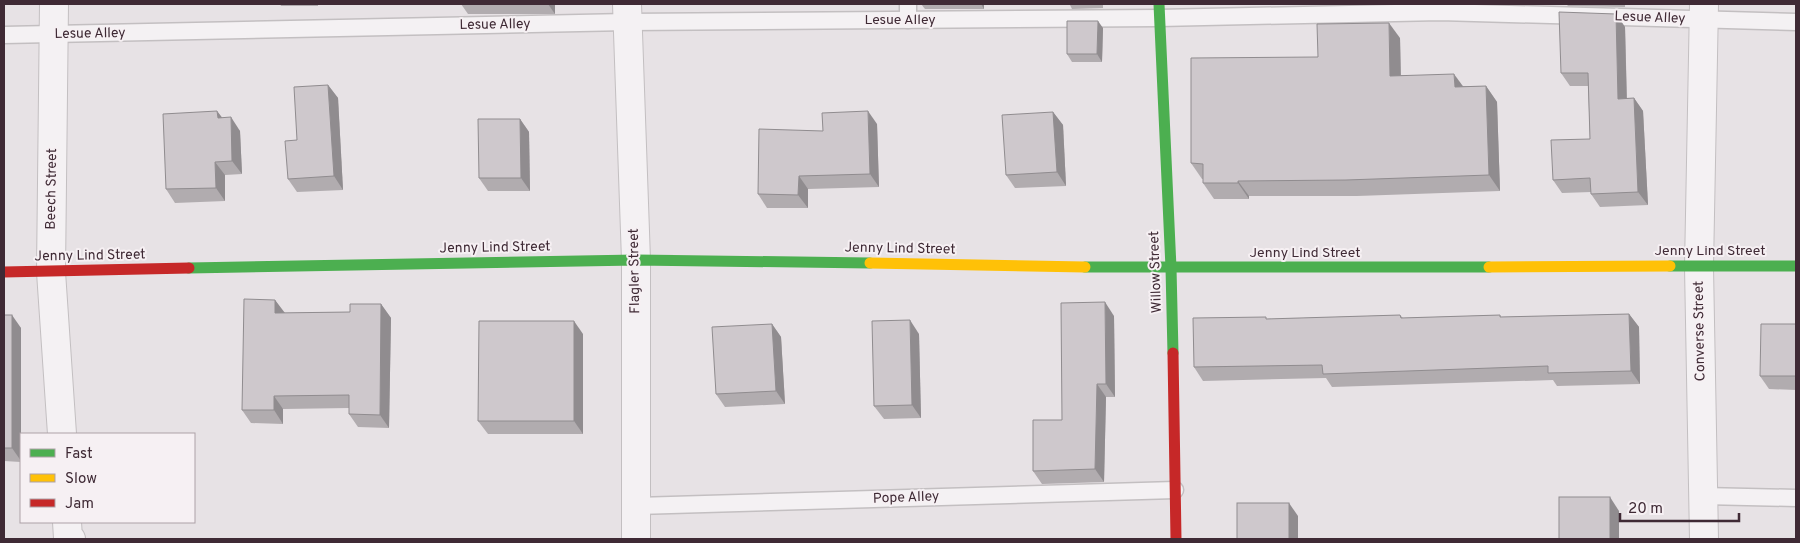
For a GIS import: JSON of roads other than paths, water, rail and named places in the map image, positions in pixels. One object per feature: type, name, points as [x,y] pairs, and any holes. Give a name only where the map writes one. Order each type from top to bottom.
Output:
[{"type":"street","name":"Beech Street","points":[[54,4],[51,272],[62,433]]},
{"type":"street","name":"Willow Street","points":[[1159,11],[1172,268],[1176,539]]},
{"type":"street","name":"Converse Street","points":[[1704,12],[1699,267],[1704,539]]},
{"type":"street","name":"Flagler Street","points":[[627,13],[636,260],[636,539]]},
{"type":"street","name":"Jenny Lind Street","points":[[4,272],[636,260],[1172,268],[1796,266]]},
{"type":"street","points":[[67,523],[68,538],[71,539]]},
{"type":"lane","points":[[908,4],[908,20]]},
{"type":"lane","name":"Lesue Alley","points":[[4,35],[54,35],[627,13],[908,20],[1159,11],[1440,8],[1704,12],[1796,22]]},
{"type":"lane","name":"Pope Alley","points":[[637,506],[1176,490]]},
{"type":"lane","points":[[1703,496],[1796,498]]}]
